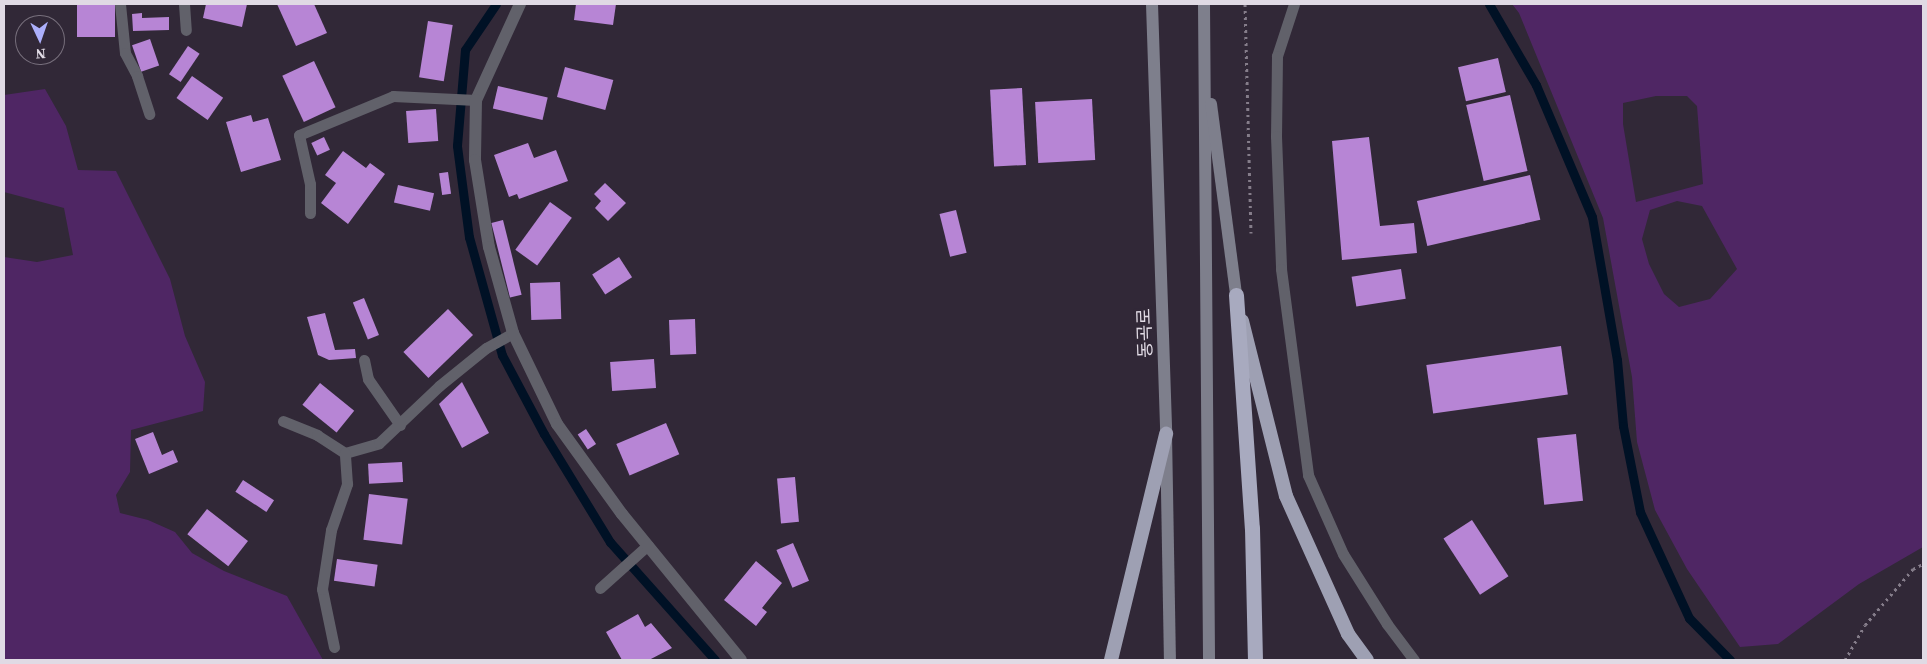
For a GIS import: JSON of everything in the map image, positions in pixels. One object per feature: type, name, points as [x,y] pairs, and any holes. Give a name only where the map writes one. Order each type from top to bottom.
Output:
[{"type":"highway","points":[[1236,295],[1252,528],[1255,660]]},
{"type":"highway","points":[[1236,295],[1286,496],[1332,602],[1348,634],[1367,660]]},
{"type":"highway","points":[[1111,660],[1166,434]]},
{"type":"main road","name":"동곡로","points":[[1152,4],[1166,434],[1170,660]]},
{"type":"main road","points":[[1204,4],[1209,660]]},
{"type":"main road","points":[[1204,49],[1236,295]]},
{"type":"street","points":[[520,4],[472,99],[474,160],[489,247],[508,335],[557,424],[622,514],[741,660]]},
{"type":"lane","points":[[120,4],[126,53],[137,76],[149,114]]},
{"type":"lane","points":[[184,4],[186,30]]},
{"type":"lane","points":[[1294,4],[1277,56],[1276,136],[1281,269],[1308,475],[1343,554],[1386,624],[1414,660]]},
{"type":"lane","points":[[310,213],[310,184],[299,135],[393,96],[472,99]]},
{"type":"lane","points":[[283,421],[317,435],[345,453],[379,443],[439,386],[486,348],[508,335]]},
{"type":"lane","points":[[364,360],[368,379],[400,424]]},
{"type":"lane","points":[[334,647],[322,588],[331,530],[347,484],[345,453]]},
{"type":"lane","points":[[600,588],[648,545]]},
{"type":"path","points":[[1246,4],[1251,238]]},
{"type":"path","points":[[1845,660],[1865,625],[1913,569],[1923,564]]},
{"type":"shaded area","points":[[1512,4],[1923,4],[1923,547],[1859,584],[1778,644],[1740,647],[1687,569],[1655,510],[1637,442],[1632,377],[1603,218],[1519,13]],"holes":[[[1656,96],[1687,96],[1697,106],[1703,184],[1636,202],[1623,124],[1623,103]],[[1677,201],[1702,206],[1737,269],[1710,299],[1679,307],[1664,294],[1649,264],[1642,239],[1650,210]]]},
{"type":"shaded area","points":[[45,89],[66,126],[78,170],[116,171],[170,279],[185,336],[205,382],[203,411],[131,430],[130,472],[116,495],[120,513],[148,520],[175,532],[192,553],[224,571],[287,596],[323,660],[4,660],[4,257],[37,262],[73,255],[64,208],[4,192],[4,95]]},
{"type":"building","points":[[77,4],[115,4],[115,37],[77,37]]},
{"type":"building","points":[[206,4],[247,4],[242,27],[203,18]]},
{"type":"building","points":[[277,4],[314,4],[327,33],[296,46]]},
{"type":"building","points":[[576,4],[616,4],[613,25],[574,20]]},
{"type":"building","points":[[142,13],[142,18],[169,17],[169,30],[133,31],[132,14]]},
{"type":"building","points":[[428,21],[453,25],[444,81],[419,77]]},
{"type":"building","points":[[150,39],[159,65],[141,72],[132,45]]},
{"type":"building","points":[[188,46],[200,54],[181,82],[169,74]]},
{"type":"building","points":[[1498,58],[1506,92],[1466,101],[1458,67]]},
{"type":"building","points":[[314,61],[336,107],[304,122],[282,76]]},
{"type":"building","points":[[565,67],[613,80],[605,110],[557,97]]},
{"type":"building","points":[[192,76],[223,98],[208,120],[177,98]]},
{"type":"building","points":[[498,86],[548,97],[543,120],[493,108]]},
{"type":"building","points":[[1022,88],[1026,165],[994,167],[990,90]]},
{"type":"building","points":[[1510,95],[1528,171],[1484,181],[1466,105]]},
{"type":"building","points":[[1092,99],[1095,160],[1038,163],[1035,102]]},
{"type":"building","points":[[436,109],[438,141],[408,143],[406,111]]},
{"type":"building","points":[[251,115],[253,122],[268,118],[281,160],[241,172],[226,122]]},
{"type":"building","points":[[324,137],[330,150],[317,156],[311,143]]},
{"type":"building","points":[[1369,137],[1380,226],[1414,223],[1417,253],[1342,260],[1332,141]]},
{"type":"building","points":[[528,143],[534,158],[556,150],[568,181],[519,199],[517,194],[509,197],[494,155]]},
{"type":"building","points":[[343,151],[366,168],[370,163],[385,174],[348,224],[321,203],[336,183],[325,175]]},
{"type":"building","points":[[448,172],[451,194],[442,195],[439,173]]},
{"type":"building","points":[[1530,175],[1540,220],[1427,246],[1417,201]]},
{"type":"building","points":[[605,183],[626,203],[608,221],[595,208],[601,201],[594,194]]},
{"type":"building","points":[[398,185],[434,193],[430,211],[394,203]]},
{"type":"building","points":[[550,202],[572,218],[537,266],[515,250]]},
{"type":"building","points":[[956,210],[967,253],[950,257],[940,214]]},
{"type":"building","points":[[503,220],[522,295],[510,298],[491,223]]},
{"type":"building","points":[[619,257],[632,277],[605,295],[592,274]]},
{"type":"building","points":[[1401,269],[1406,299],[1356,306],[1352,277]]},
{"type":"building","points":[[560,282],[561,319],[531,320],[530,283]]},
{"type":"building","points":[[364,298],[379,335],[368,340],[353,302]]},
{"type":"building","points":[[448,309],[473,335],[428,378],[403,352]]},
{"type":"building","points":[[325,313],[335,350],[355,349],[356,358],[329,360],[318,355],[307,317]]},
{"type":"building","points":[[695,319],[696,354],[670,355],[669,320]]},
{"type":"building","points":[[1561,346],[1568,395],[1433,413],[1426,365]]},
{"type":"building","points":[[654,359],[656,388],[612,391],[610,362]]},
{"type":"building","points":[[462,382],[489,433],[462,448],[439,404]]},
{"type":"building","points":[[320,383],[354,411],[337,432],[302,405]]},
{"type":"building","points":[[666,423],[679,454],[630,475],[616,444]]},
{"type":"building","points":[[586,429],[596,444],[588,450],[578,435]]},
{"type":"building","points":[[153,432],[162,455],[173,450],[178,462],[149,474],[135,439]]},
{"type":"building","points":[[1576,434],[1583,501],[1544,505],[1537,438]]},
{"type":"building","points":[[402,462],[403,482],[369,484],[368,464]]},
{"type":"building","points":[[795,477],[799,522],[781,523],[777,479]]},
{"type":"building","points":[[243,480],[274,500],[266,512],[235,492]]},
{"type":"building","points":[[369,494],[408,499],[402,544],[363,540]]},
{"type":"building","points":[[207,509],[248,541],[228,566],[187,534]]},
{"type":"building","points":[[1472,520],[1508,576],[1480,595],[1443,539]]},
{"type":"building","points":[[793,543],[809,581],[792,588],[776,550]]},
{"type":"building","points":[[337,559],[378,565],[375,586],[334,581]]},
{"type":"building","points":[[756,561],[782,583],[762,608],[767,612],[756,626],[724,600]]},
{"type":"building","points":[[638,614],[645,627],[651,623],[672,648],[649,660],[622,660],[606,632]]},
{"type":"waterway","points":[[496,4],[465,50],[457,146],[469,237],[502,355],[544,434],[610,542],[715,660]]},
{"type":"waterway","points":[[1489,4],[1536,85],[1592,217],[1617,360],[1623,426],[1640,512],[1689,618],[1730,660]]}]
